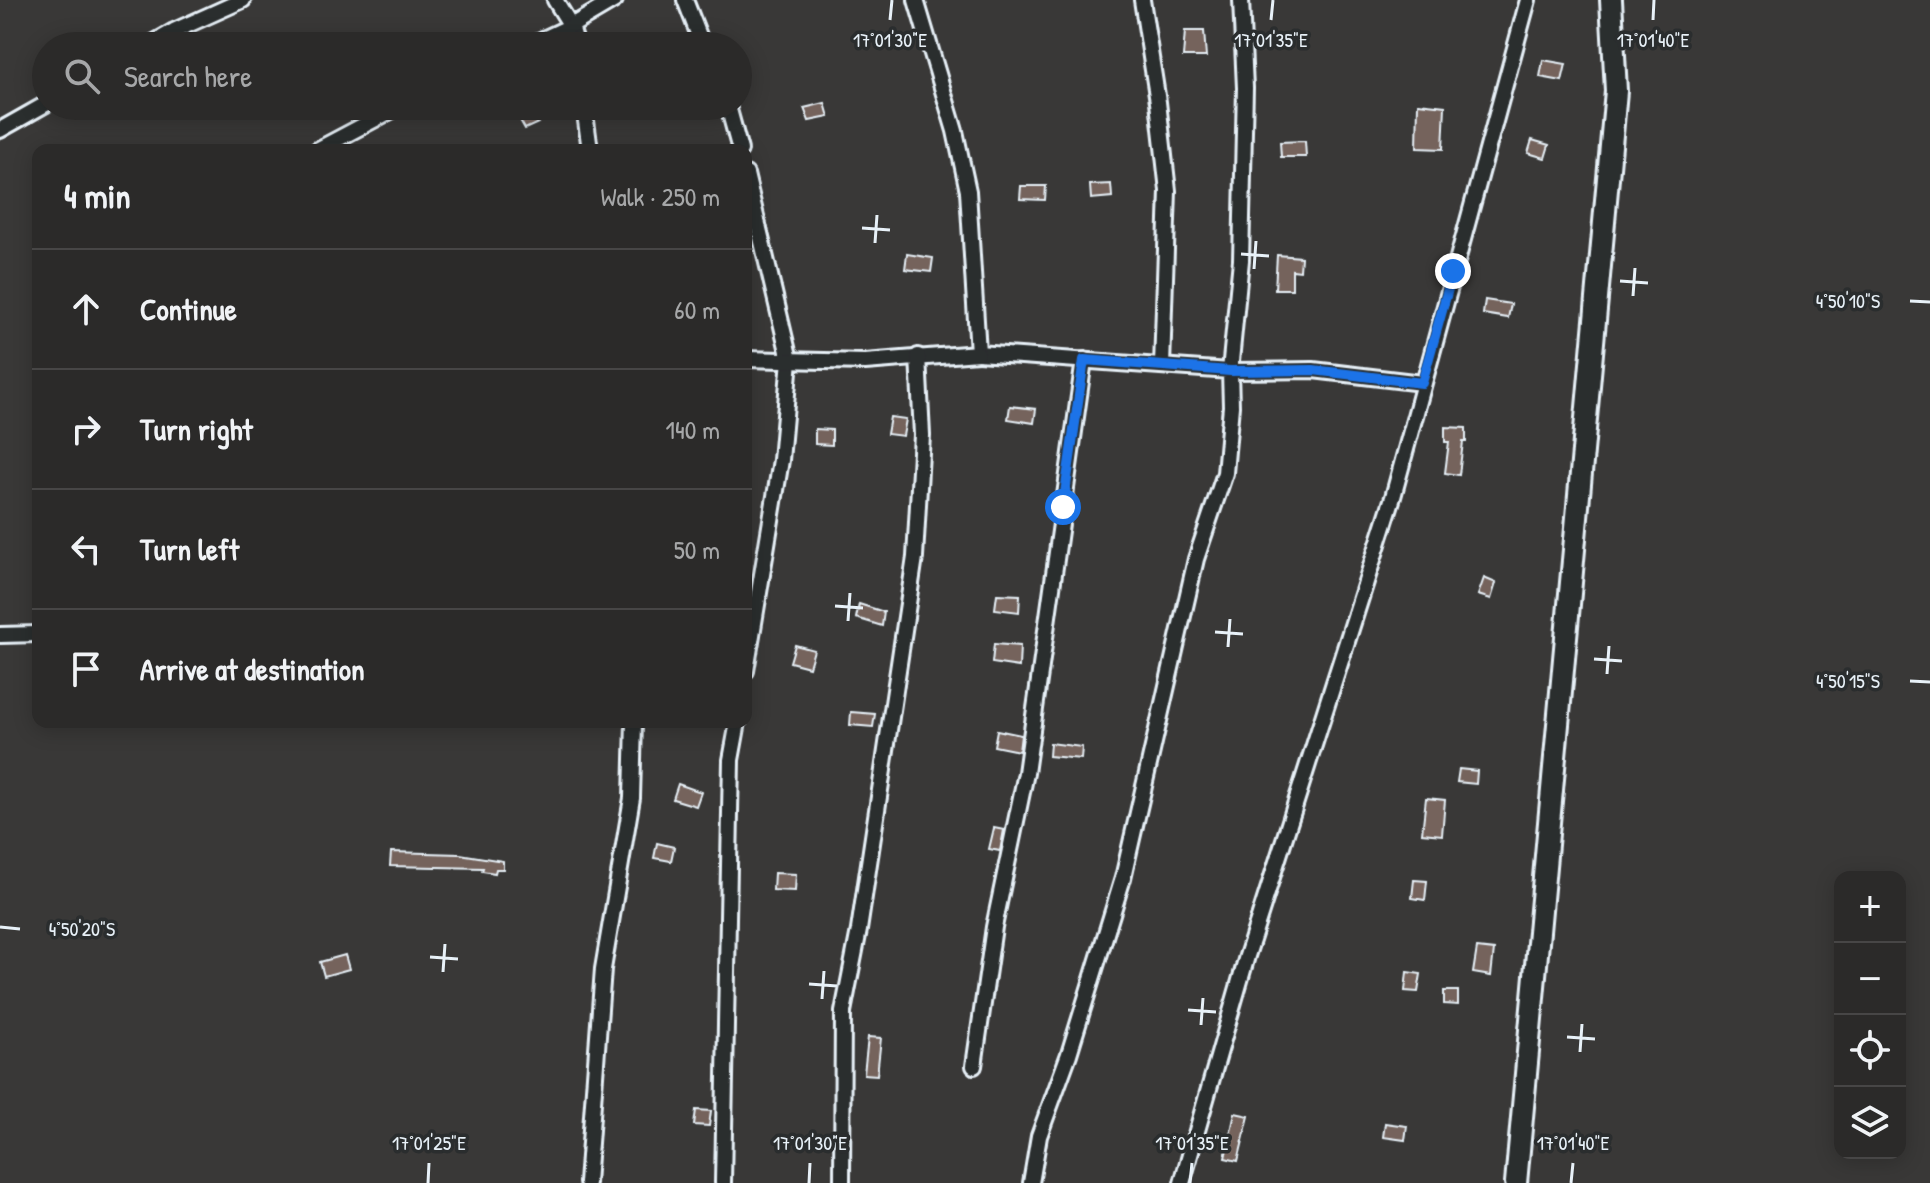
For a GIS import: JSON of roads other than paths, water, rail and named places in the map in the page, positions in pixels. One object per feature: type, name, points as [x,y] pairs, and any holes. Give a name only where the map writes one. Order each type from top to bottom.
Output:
[{"type":"main road","points":[[1516,1183],[1616,91],[1611,0]]},
{"type":"street","points":[[172,32],[243,0]]},
{"type":"street","points":[[555,0],[573,32]]},
{"type":"street","points":[[558,32],[615,0]]},
{"type":"street","points":[[685,0],[698,32]]},
{"type":"street","points":[[916,0],[955,131],[968,191],[978,353]]},
{"type":"street","points":[[1142,0],[1168,191],[1162,366]]},
{"type":"street","points":[[1031,1183],[1039,1136],[1069,1054],[1123,878],[1196,559],[1225,473],[1231,406],[1230,371],[1241,260],[1245,88],[1241,0]]},
{"type":"street","points":[[1182,1183],[1247,956],[1393,497],[1528,0]]},
{"type":"street","points":[[0,130],[32,112]]},
{"type":"street","points":[[328,144],[374,120]]},
{"type":"street","points":[[586,120],[589,144]]},
{"type":"street","points":[[732,120],[738,144]]},
{"type":"street","points":[[752,199],[790,360],[781,460],[752,635]]},
{"type":"street","points":[[752,359],[865,362],[978,353],[1230,371],[1313,370],[1422,383]]},
{"type":"street","points":[[842,1183],[843,1012],[859,930],[915,557],[922,435],[918,356]]},
{"type":"street","points":[[974,1066],[994,927],[1026,773],[1084,360]]},
{"type":"street","points":[[0,635],[32,634]]},
{"type":"street","points":[[587,1183],[603,969],[632,798],[634,728]]},
{"type":"street","points":[[723,1183],[731,760],[737,728]]}]
